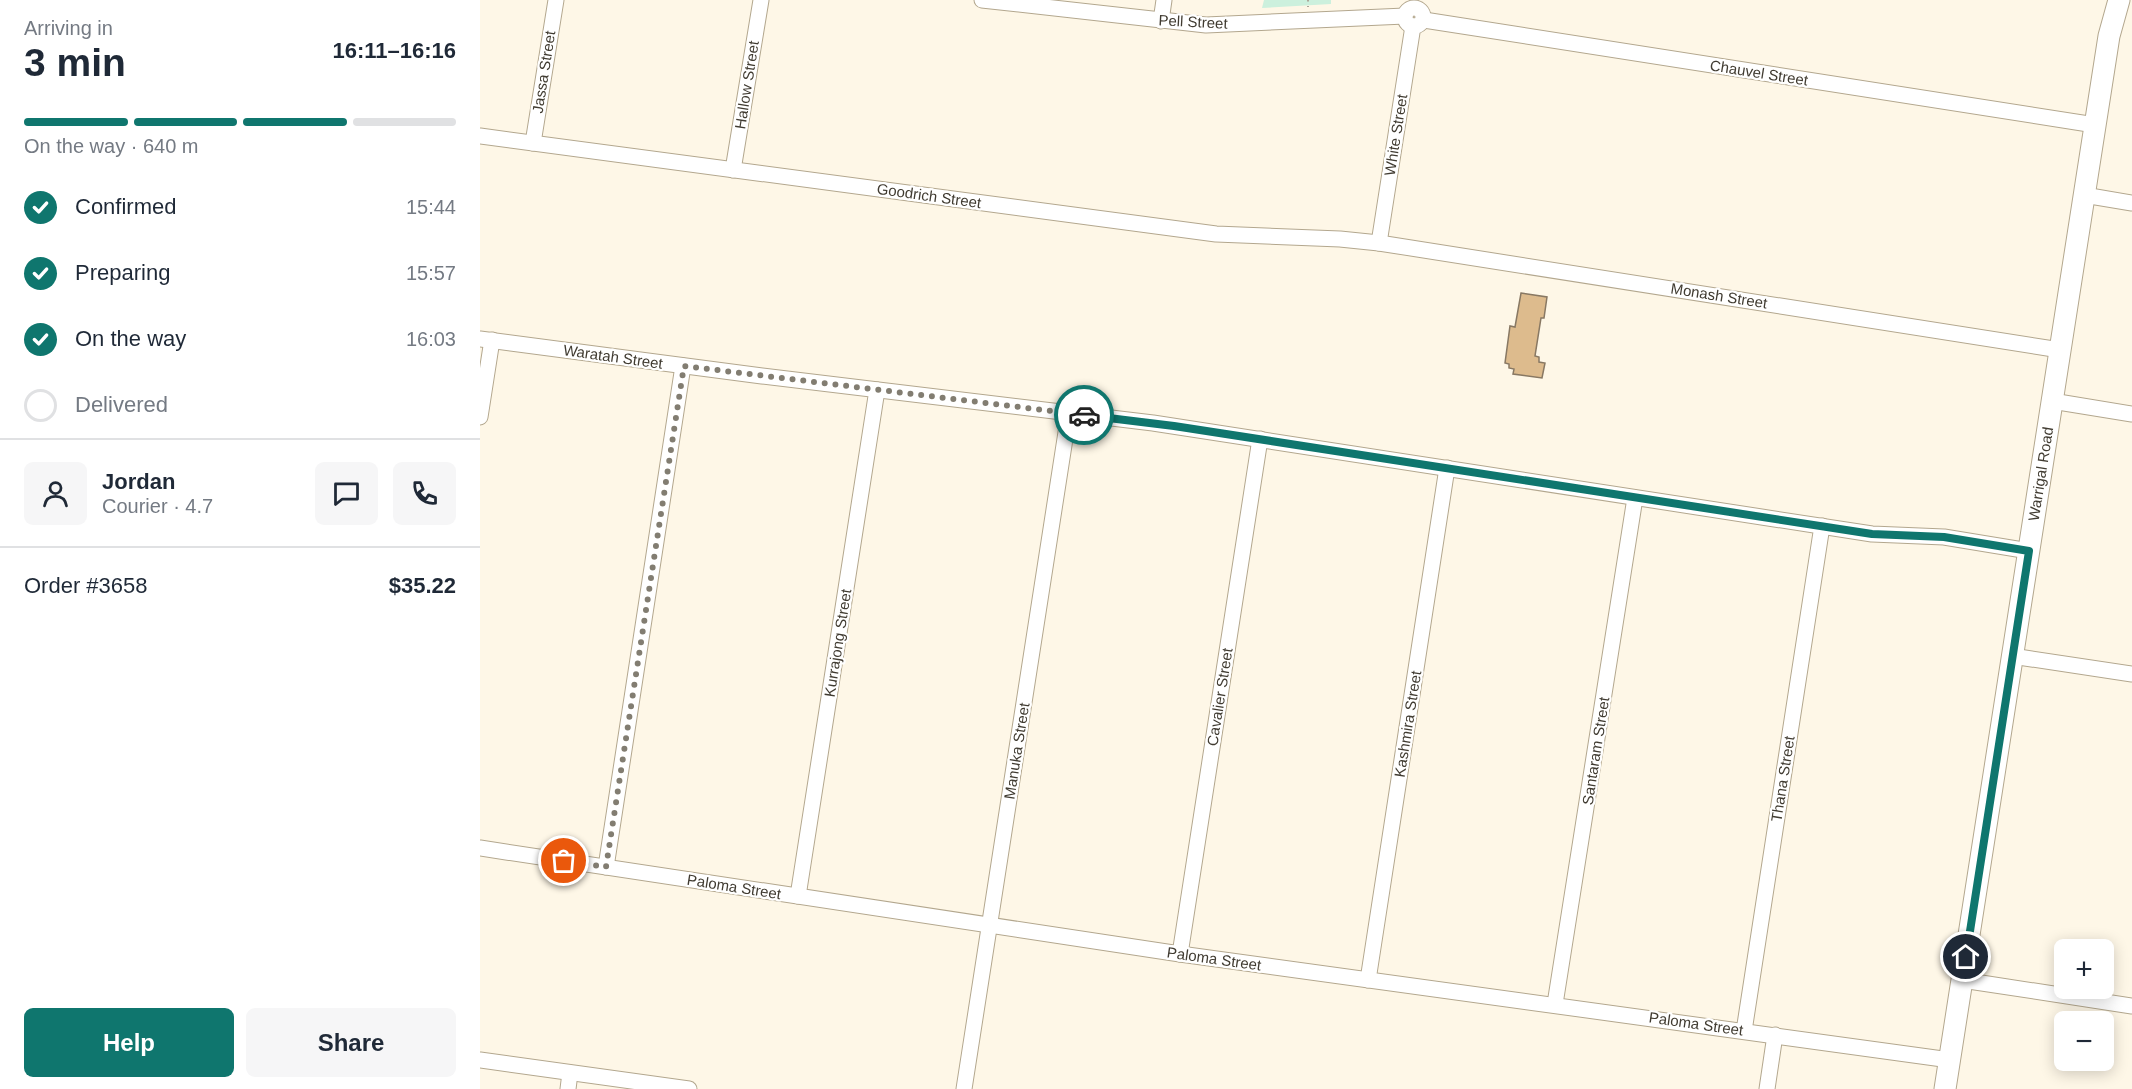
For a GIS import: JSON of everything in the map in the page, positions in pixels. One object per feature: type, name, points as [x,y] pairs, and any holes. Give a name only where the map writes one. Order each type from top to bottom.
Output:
[{"type":"highway","name":"Warrigal Road","points":[[2109,0],[2109,36]]},
{"type":"highway","name":"Warrigal Road","points":[[1945,1089],[2109,36],[2119,0]]},
{"type":"street","name":"Jassa Street","points":[[533,143],[556,0]]},
{"type":"street","name":"Hallow Street","points":[[733,170],[761,0]]},
{"type":"street","name":"Pell Street","points":[[982,0],[1206,25],[1415,14]]},
{"type":"street","points":[[1161,21],[1164,0]]},
{"type":"street","name":"Chauvel Street","points":[[1415,14],[2095,125]]},
{"type":"street","name":"White Street","points":[[1379,243],[1415,14]]},
{"type":"street","name":"Goodrich Street","points":[[480,136],[1216,234],[1340,239],[1379,243]]},
{"type":"street","points":[[2084,195],[2132,203]]},
{"type":"street","name":"Monash Street","points":[[1379,243],[2060,350]]},
{"type":"street","points":[[480,417],[486,340]]},
{"type":"street","name":"Waratah Street","points":[[486,340],[1260,439],[1872,534],[1944,537],[2029,551]]},
{"type":"street","points":[[606,867],[684,366]]},
{"type":"street","name":"Kurrajong Street","points":[[798,896],[877,390]]},
{"type":"street","points":[[2052,401],[2132,414]]},
{"type":"street","name":"Manuka Street","points":[[964,1089],[1069,413]]},
{"type":"street","name":"Cavalier Street","points":[[1180,954],[1260,439]]},
{"type":"street","name":"Kashmira Street","points":[[1368,980],[1448,468]]},
{"type":"street","name":"Santaram Street","points":[[1556,1005],[1635,498]]},
{"type":"street","name":"Thana Street","points":[[1744,1031],[1822,526]]},
{"type":"street","points":[[2013,656],[2132,674]]},
{"type":"street","name":"Paloma Street","points":[[480,848],[1180,954],[1950,1060]]},
{"type":"street","points":[[1962,980],[2132,1006]]},
{"type":"street","points":[[1767,1089],[1775,1035]]},
{"type":"street","points":[[480,1060],[689,1089]]},
{"type":"street","points":[[568,1089],[570,1073]]},
{"type":"path","points":[[1308,0],[1308,7]]},
{"type":"green space","points":[[1264,0],[1331,0],[1331,4],[1262,8]]},
{"type":"building","points":[[1521,293],[1547,297],[1535,356],[1539,357],[1539,362],[1545,363],[1542,378],[1513,374],[1514,369],[1509,368],[1509,364],[1505,363],[1510,326],[1515,327]]},
{"type":"way so far","points":[[564,861],[606,867],[684,366],[1084,415]]},
{"type":"route","points":[[1084,415],[1174,426],[1872,534],[1944,537],[2029,551],[1966,957]]}]
